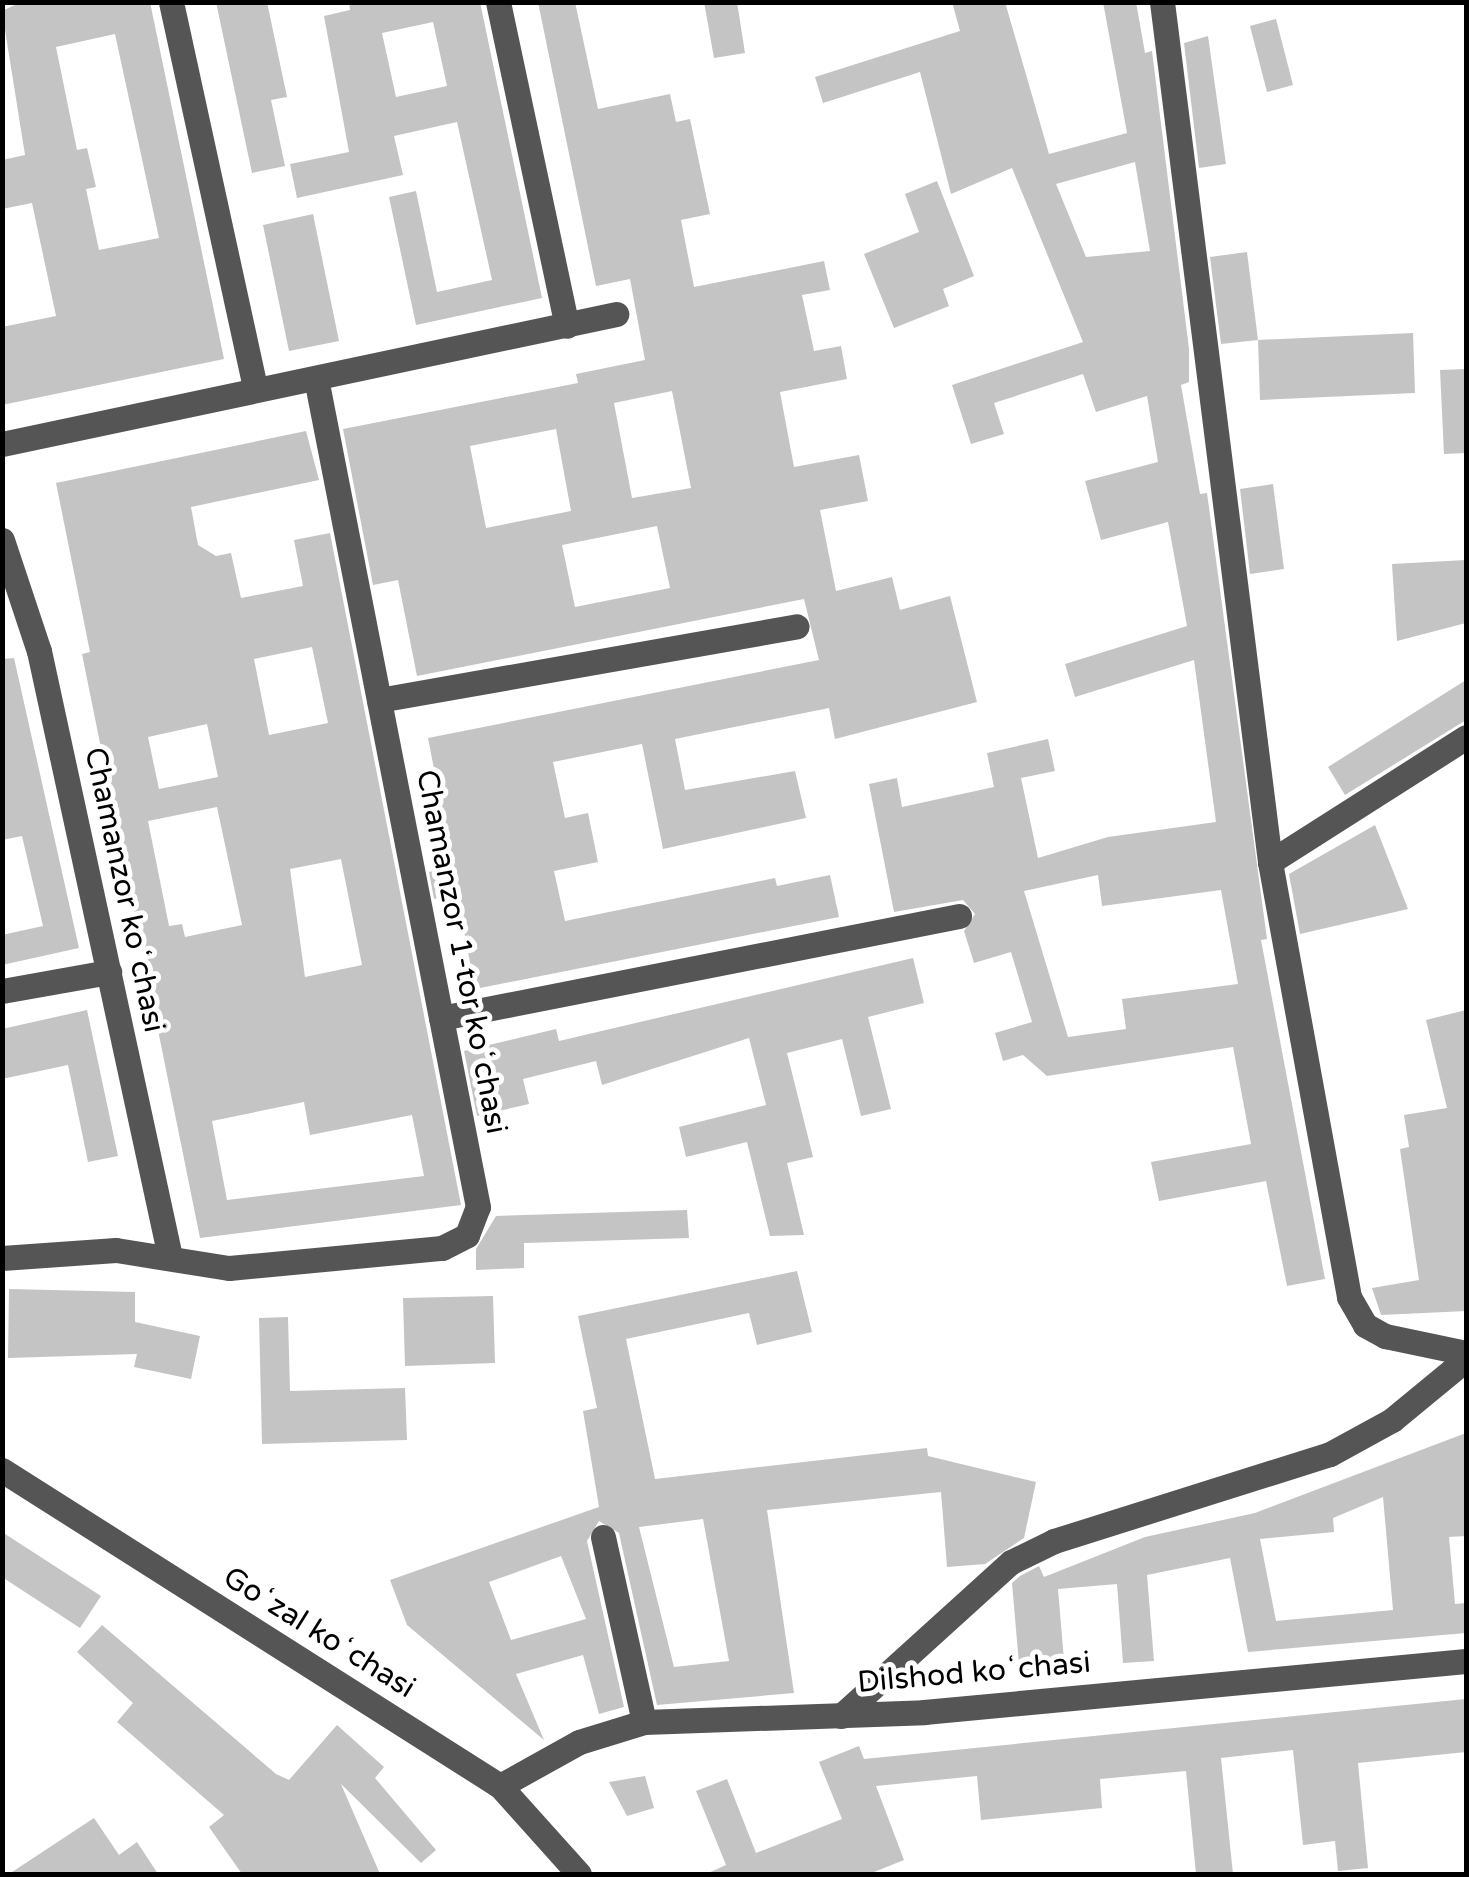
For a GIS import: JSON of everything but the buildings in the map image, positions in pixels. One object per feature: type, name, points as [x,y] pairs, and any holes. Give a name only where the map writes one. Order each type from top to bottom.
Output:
[{"type":"street","points":[[171,2],[255,386]]},
{"type":"street","points":[[498,2],[567,326]]},
{"type":"street","points":[[1162,2],[1270,862],[1348,1297],[1365,1325],[1385,1336],[1466,1356]]},
{"type":"street","points":[[2,444],[255,386],[317,383],[616,314]]},
{"type":"street","name":"Chamanzor 1-tor koʻchasi","points":[[2,1258],[86,1249],[170,1257],[229,1268],[442,1248],[467,1235],[478,1207],[317,383]]},
{"type":"street","name":"Chamanzor koʻchasi","points":[[2,540],[39,652],[170,1257]]},
{"type":"street","points":[[379,700],[796,626]]},
{"type":"street","points":[[1270,862],[1466,738]]},
{"type":"street","points":[[441,1018],[958,916]]},
{"type":"street","points":[[2,990],[109,972]]},
{"type":"street","points":[[841,1716],[1011,1562],[1054,1541],[1330,1454],[1392,1420],[1466,1356]]},
{"type":"street","name":"Goʻzal koʻchasi","points":[[2,1470],[500,1786],[579,1874]]},
{"type":"street","points":[[603,1537],[644,1722]]},
{"type":"street","name":"Dilshod koʻchasi","points":[[500,1786],[579,1742],[644,1722],[841,1716],[1466,1661]]}]
